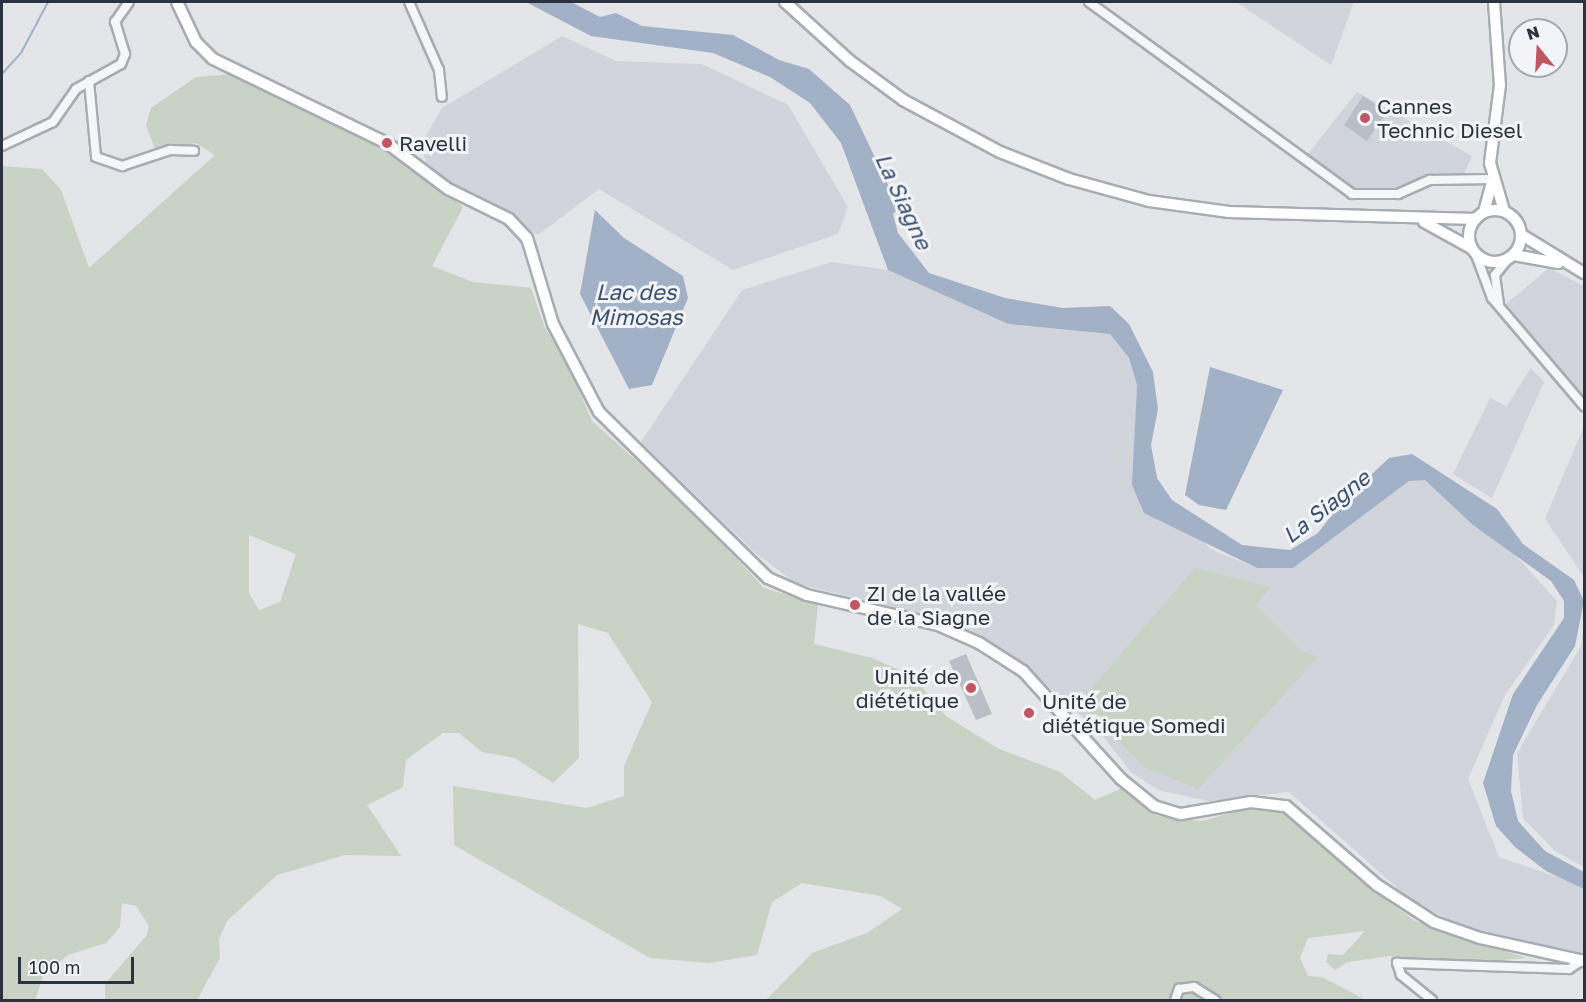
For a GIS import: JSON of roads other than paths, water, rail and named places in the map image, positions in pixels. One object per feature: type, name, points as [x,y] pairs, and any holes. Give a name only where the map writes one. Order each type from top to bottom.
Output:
[{"type":"main road","points":[[177,2],[196,42],[213,59],[387,143],[448,189],[508,219],[527,238],[553,324],[599,412],[768,578],[807,595],[938,626],[993,651],[1023,671],[1121,779],[1154,806],[1180,814],[1251,802],[1286,806],[1377,885],[1434,922],[1584,961]]},
{"type":"main road","points":[[785,2],[850,61],[903,100],[1000,152],[1069,179],[1191,208],[1407,218],[1480,215],[1504,211]]},
{"type":"main road","points":[[1494,2],[1500,85],[1491,132],[1492,179],[1504,211],[1517,220],[1522,235],[1584,273]]},
{"type":"main road","points":[[1474,251],[1469,231],[1480,215],[1492,179]]},
{"type":"main road","points":[[1407,218],[1454,234],[1492,263],[1511,258],[1538,256],[1584,273]]},
{"type":"main road","points":[[1511,258],[1522,235]]},
{"type":"street","points":[[2,146],[53,122],[76,89],[124,59],[115,22],[129,2]]},
{"type":"street","points":[[409,2],[439,70],[442,97]]},
{"type":"street","points":[[1089,2],[1352,194],[1398,194],[1430,180],[1492,179]]},
{"type":"street","points":[[89,81],[96,157],[122,166],[170,150],[194,151]]},
{"type":"street","points":[[1474,251],[1499,306],[1584,406]]},
{"type":"street","points":[[1499,306],[1495,275],[1511,258]]},
{"type":"street","points":[[1432,1000],[1401,975],[1397,963],[1569,969],[1584,961]]},
{"type":"street","points":[[1175,1000],[1179,989],[1194,987],[1215,1000]]},
{"type":"water","points":[[526,2],[571,2],[600,17],[616,13],[642,26],[733,35],[779,60],[809,69],[850,105],[899,208],[893,214],[898,233],[929,273],[1005,298],[1063,308],[1110,306],[1129,324],[1153,372],[1158,409],[1151,445],[1157,478],[1172,500],[1242,545],[1290,550],[1318,533],[1341,503],[1389,458],[1412,454],[1497,509],[1523,544],[1574,580],[1584,601],[1575,646],[1537,705],[1513,755],[1511,791],[1518,821],[1545,851],[1584,872],[1584,889],[1546,871],[1515,847],[1496,826],[1483,783],[1513,694],[1564,618],[1564,601],[1551,581],[1473,525],[1425,480],[1409,481],[1293,568],[1257,568],[1144,513],[1132,485],[1137,385],[1129,358],[1110,334],[1008,324],[888,270],[841,143],[810,103],[770,77],[713,53],[591,36]]},
{"type":"water","name":"Lac des Mimosas","points":[[595,210],[624,238],[683,276],[688,298],[652,385],[629,389],[580,294]]},
{"type":"water","points":[[1210,367],[1283,390],[1226,510],[1199,505],[1185,495]]},
{"type":"waterway","points":[[2,74],[21,53],[48,2]]},
{"type":"place","name":"Cannes Technic Diesel","points":[[1365,118]]},
{"type":"place","name":"Ravelli","points":[[387,143]]},
{"type":"place","name":"ZI de la vallée de la Siagne","points":[[855,605]]},
{"type":"place","name":"Unité de diététique","points":[[971,688]]},
{"type":"place","name":"Unité de diététique Somedi","points":[[1029,713]]},
{"type":"water label","name":"La Siagne","points":[[904,201]]},
{"type":"water label","name":"La Siagne","points":[[1326,506]]}]
